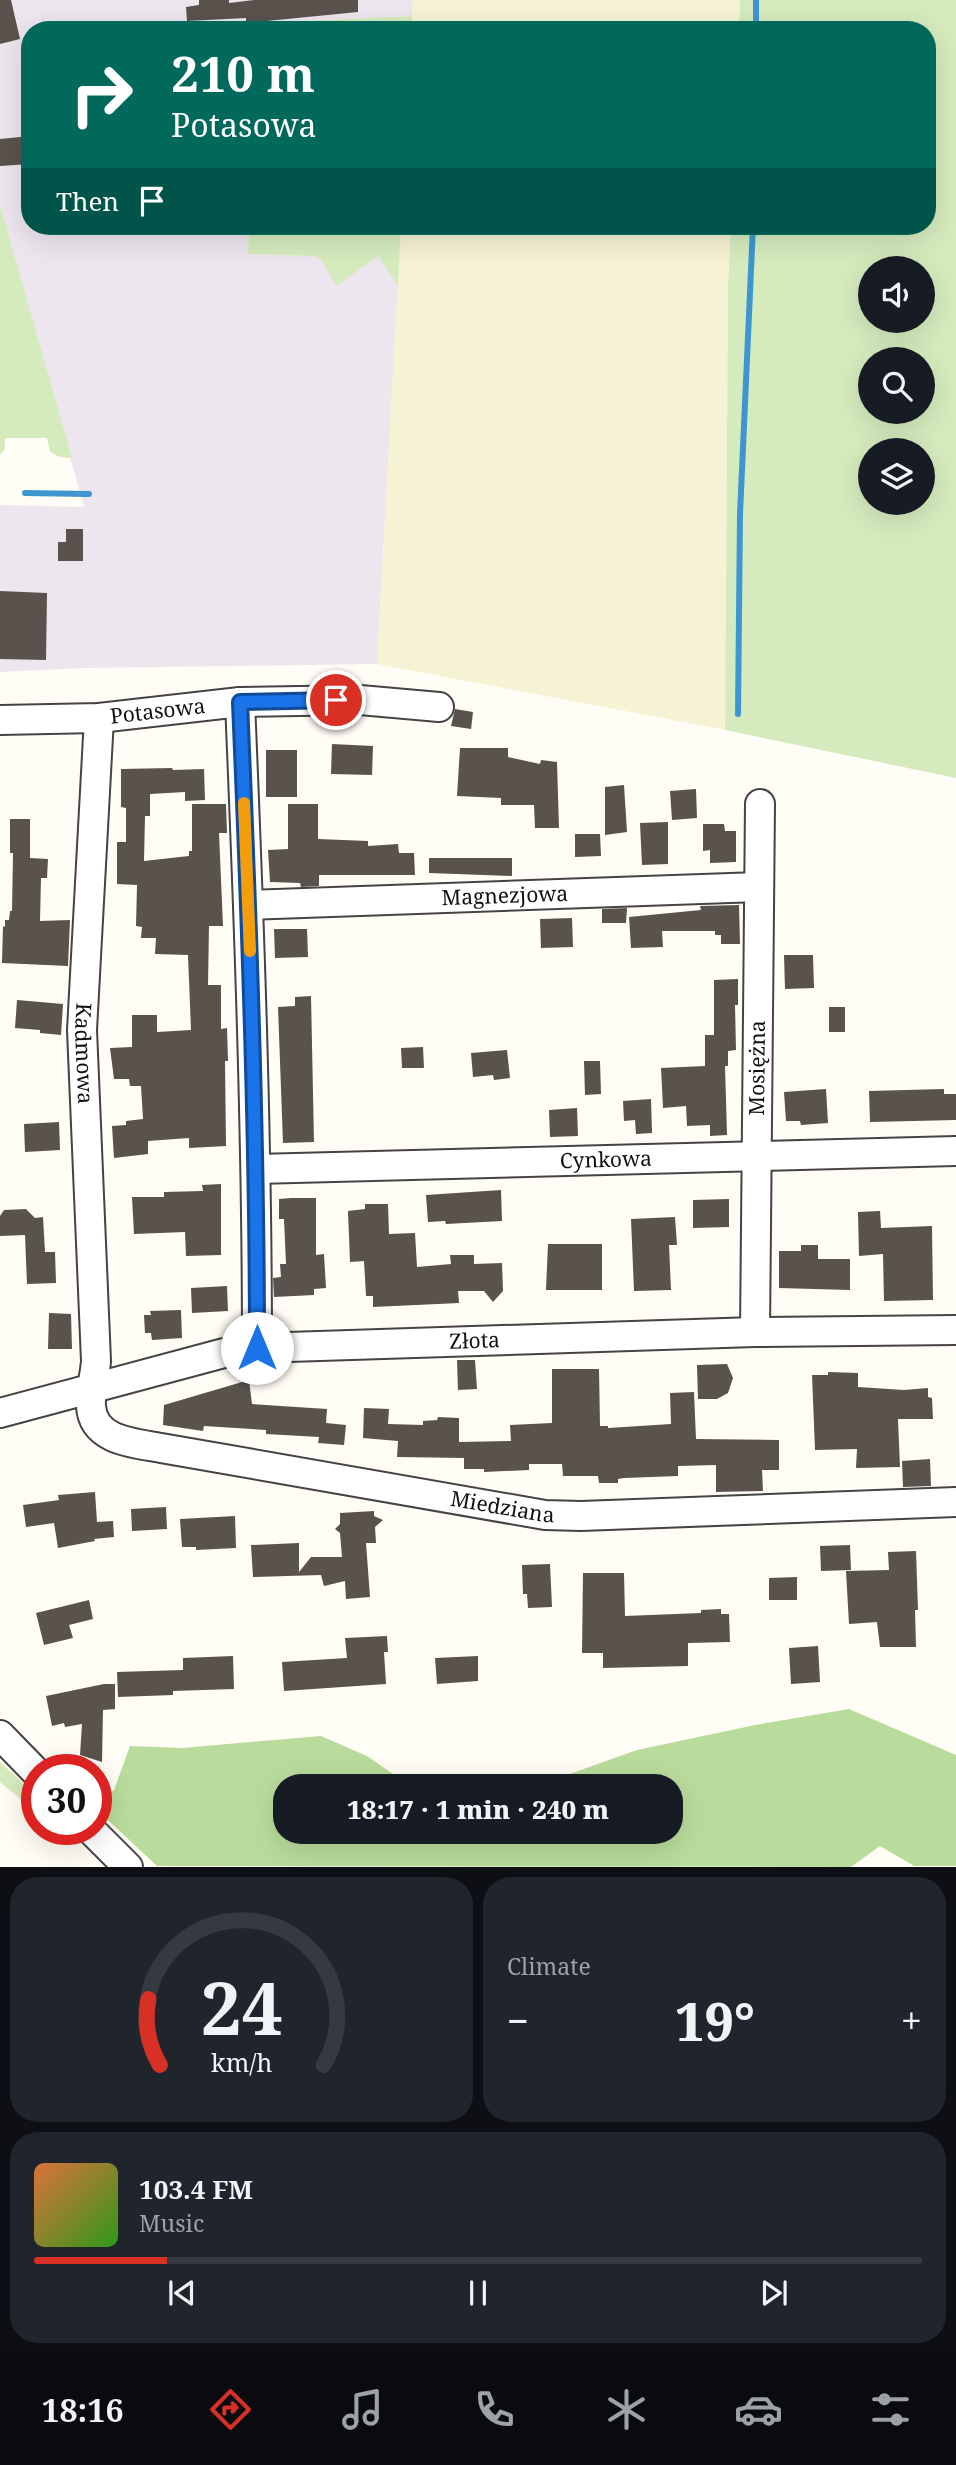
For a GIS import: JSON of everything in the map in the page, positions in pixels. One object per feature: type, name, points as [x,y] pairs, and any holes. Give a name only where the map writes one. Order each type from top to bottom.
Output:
[{"type":"street","name":"Potasowa","points":[[0,720],[99,718],[240,702],[360,700],[439,707]]},
{"type":"street","points":[[240,702],[256,1169],[257,1348]]},
{"type":"street","name":"Kadmowa","points":[[92,1390],[96,1362],[82,1030],[99,718]]},
{"type":"street","name":"Mosiężna","points":[[755,1332],[760,804]]},
{"type":"street","name":"Magnezjowa","points":[[249,905],[759,887]]},
{"type":"street","name":"Cynkowa","points":[[256,1169],[956,1151]]},
{"type":"street","name":"Złota","points":[[0,1413],[223,1353],[257,1348],[755,1332],[956,1330]]},
{"type":"street","name":"Miedziana","points":[[92,1390],[90,1408],[97,1426],[107,1435],[123,1440],[545,1515],[595,1516],[956,1502]]},
{"type":"street","points":[[0,1735],[21,1757]]},
{"type":"street","points":[[106,1845],[128,1867]]},
{"type":"shaded area","points":[[0,0],[413,0],[412,16],[301,21],[21,21],[21,235],[249,235],[248,254],[313,256],[322,260],[378,256],[398,286],[377,664],[86,668],[0,672],[0,505],[84,507],[0,205]]},
{"type":"shaded area","points":[[413,0],[740,0],[739,21],[412,21]]},
{"type":"shaded area","points":[[401,235],[731,235],[725,730],[377,664]]},
{"type":"green space","points":[[740,0],[956,0],[956,778],[725,730],[731,235],[936,235],[936,21],[739,21]]},
{"type":"green space","points":[[412,16],[412,21],[301,21]]},
{"type":"green space","points":[[0,205],[72,458],[60,457],[50,452],[47,438],[5,438],[5,449],[0,454]]},
{"type":"green space","points":[[249,235],[401,235],[398,286],[378,256],[336,286],[322,260],[313,256],[248,254]]},
{"type":"green space","points":[[849,1709],[956,1755],[956,1866],[914,1866],[880,1846],[851,1867],[157,1866],[112,1824],[112,1791],[130,1746],[182,1748],[321,1736],[367,1756],[393,1774],[273,1774],[273,1844],[683,1844],[683,1774],[570,1774],[637,1750],[755,1725]]},
{"type":"green space","points":[[0,1762],[21,1781],[21,1800],[0,1782]]},
{"type":"building","points":[[0,0],[11,0],[20,39],[0,44]]},
{"type":"building","points":[[199,0],[229,0],[229,3],[254,0],[358,0],[358,12],[266,21],[246,21],[246,18],[187,21],[186,7],[199,5]]},
{"type":"building","points":[[21,137],[21,165],[0,166],[0,139]]},
{"type":"building","points":[[66,529],[83,529],[83,561],[58,561],[58,542],[66,542]]},
{"type":"building","points":[[0,591],[47,593],[46,660],[0,659]]},
{"type":"building","points":[[455,709],[473,712],[471,729],[451,726]]},
{"type":"building","points":[[332,744],[373,746],[372,775],[331,774]]},
{"type":"building","points":[[460,748],[508,748],[508,757],[540,764],[541,760],[557,762],[559,828],[535,828],[534,805],[501,805],[501,798],[457,796]]},
{"type":"building","points":[[266,750],[297,750],[297,797],[266,797]]},
{"type":"building","points":[[121,769],[204,769],[205,800],[185,801],[185,792],[150,794],[150,816],[145,816],[144,861],[189,856],[189,851],[192,851],[192,804],[226,804],[227,833],[219,833],[223,926],[209,926],[208,985],[221,985],[221,1029],[227,1028],[226,1146],[189,1148],[189,1138],[148,1141],[148,1154],[114,1158],[112,1126],[126,1125],[126,1121],[143,1119],[141,1086],[130,1086],[129,1079],[114,1079],[110,1048],[132,1047],[132,1015],[157,1015],[157,1032],[191,1030],[188,955],[155,954],[156,938],[141,938],[142,927],[136,926],[137,885],[117,884],[117,842],[126,842],[126,808],[121,807]]},
{"type":"building","points":[[624,785],[627,832],[605,835],[605,787]]},
{"type":"building","points":[[696,789],[697,818],[672,820],[670,791]]},
{"type":"building","points":[[288,804],[318,804],[318,839],[368,841],[368,846],[398,844],[399,853],[414,853],[415,875],[319,875],[319,886],[301,887],[300,883],[270,882],[268,850],[288,849]]},
{"type":"building","points":[[10,819],[30,819],[30,858],[48,859],[47,878],[41,878],[40,921],[70,920],[68,966],[2,963],[3,926],[5,927],[5,920],[9,920],[12,911],[13,853],[10,853]]},
{"type":"building","points":[[668,822],[668,864],[642,865],[640,823]]},
{"type":"building","points":[[703,824],[724,824],[725,831],[736,831],[736,862],[710,863],[710,850],[703,851]]},
{"type":"building","points":[[575,834],[600,834],[601,856],[575,857]]},
{"type":"building","points":[[429,858],[512,858],[512,876],[429,873]]},
{"type":"building","points":[[739,905],[740,944],[721,944],[721,935],[715,935],[715,931],[662,931],[663,947],[631,948],[629,917],[701,910],[700,906]]},
{"type":"building","points":[[627,908],[626,923],[602,923],[602,909]]},
{"type":"building","points":[[572,918],[573,947],[541,948],[540,919]]},
{"type":"building","points":[[274,929],[307,929],[308,957],[275,958]]},
{"type":"building","points":[[784,955],[813,955],[814,988],[785,989]]},
{"type":"building","points":[[738,979],[738,1005],[735,1005],[736,1050],[728,1051],[728,1066],[725,1066],[727,1135],[710,1136],[710,1125],[687,1126],[686,1106],[663,1108],[661,1068],[705,1066],[705,1035],[714,1035],[714,980]]},
{"type":"building","points":[[311,996],[314,1142],[283,1143],[278,1007],[295,1006],[295,997]]},
{"type":"building","points":[[17,1000],[63,1004],[61,1035],[15,1028]]},
{"type":"building","points":[[829,1007],[845,1007],[845,1032],[829,1032]]},
{"type":"building","points":[[423,1047],[424,1068],[402,1068],[401,1048]]},
{"type":"building","points":[[507,1050],[510,1078],[494,1080],[493,1075],[473,1077],[471,1053]]},
{"type":"building","points":[[584,1061],[600,1061],[601,1094],[585,1095]]},
{"type":"building","points":[[826,1089],[828,1123],[801,1125],[800,1121],[786,1121],[784,1092]]},
{"type":"building","points":[[944,1089],[944,1094],[956,1094],[956,1120],[870,1122],[869,1091]]},
{"type":"building","points":[[651,1099],[652,1133],[636,1134],[635,1120],[624,1121],[623,1101]]},
{"type":"building","points":[[577,1108],[578,1136],[550,1137],[549,1110]]},
{"type":"building","points":[[59,1122],[60,1150],[25,1152],[24,1124]]},
{"type":"building","points":[[221,1184],[221,1255],[186,1256],[185,1232],[134,1234],[132,1197],[164,1197],[164,1192],[203,1191],[202,1185]]},
{"type":"building","points":[[501,1190],[502,1221],[446,1224],[445,1221],[428,1222],[426,1195]]},
{"type":"building","points":[[316,1198],[316,1255],[324,1254],[326,1288],[314,1289],[314,1295],[274,1297],[273,1278],[281,1277],[280,1264],[286,1264],[284,1219],[279,1219],[279,1199]]},
{"type":"building","points":[[729,1199],[729,1227],[693,1228],[693,1200]]},
{"type":"building","points":[[365,1204],[388,1204],[389,1234],[415,1233],[417,1267],[451,1264],[450,1255],[474,1255],[474,1264],[502,1263],[503,1291],[493,1302],[484,1291],[458,1291],[459,1303],[373,1307],[373,1296],[366,1296],[364,1261],[350,1262],[348,1211],[365,1209]]},
{"type":"building","points":[[26,1209],[35,1218],[43,1217],[45,1252],[55,1252],[56,1283],[27,1284],[25,1235],[0,1236],[0,1216],[4,1210]]},
{"type":"building","points":[[880,1211],[881,1228],[932,1226],[933,1300],[884,1301],[883,1254],[859,1256],[858,1212]]},
{"type":"building","points":[[675,1217],[677,1245],[669,1245],[671,1290],[634,1291],[631,1219]]},
{"type":"building","points":[[548,1244],[602,1244],[602,1290],[546,1290]]},
{"type":"building","points":[[801,1245],[818,1245],[818,1259],[850,1259],[850,1290],[779,1288],[779,1251],[801,1251]]},
{"type":"building","points":[[227,1286],[228,1311],[192,1313],[191,1288]]},
{"type":"building","points":[[181,1310],[182,1338],[152,1340],[151,1333],[145,1333],[144,1315],[151,1315],[150,1311]]},
{"type":"building","points":[[49,1313],[71,1314],[72,1349],[48,1349]]},
{"type":"building","points":[[457,1360],[475,1360],[477,1389],[458,1390]]},
{"type":"building","points":[[727,1364],[733,1378],[728,1393],[717,1399],[698,1399],[697,1365]]},
{"type":"building","points":[[552,1369],[599,1369],[600,1426],[608,1428],[671,1424],[670,1393],[694,1392],[696,1439],[779,1440],[779,1470],[762,1470],[763,1491],[716,1492],[716,1465],[678,1466],[678,1476],[624,1478],[618,1479],[618,1483],[599,1483],[598,1476],[563,1476],[562,1464],[529,1464],[529,1470],[484,1472],[484,1469],[464,1469],[464,1458],[397,1457],[398,1441],[363,1438],[364,1408],[389,1409],[388,1424],[423,1425],[423,1421],[437,1420],[438,1417],[459,1418],[459,1442],[511,1441],[510,1425],[552,1423]]},
{"type":"building","points":[[828,1372],[858,1373],[858,1387],[904,1390],[928,1388],[928,1397],[932,1398],[933,1419],[898,1419],[900,1467],[856,1468],[857,1449],[815,1450],[812,1375],[828,1375]]},
{"type":"building","points":[[249,1380],[252,1404],[327,1409],[326,1423],[346,1425],[344,1445],[318,1443],[319,1437],[266,1434],[266,1430],[204,1426],[203,1431],[163,1425],[164,1405]]},
{"type":"building","points":[[930,1459],[931,1486],[903,1487],[902,1461]]},
{"type":"building","points":[[95,1492],[97,1522],[113,1521],[114,1537],[58,1548],[54,1523],[26,1527],[23,1505],[59,1500],[58,1495]]},
{"type":"building","points":[[166,1507],[167,1529],[132,1531],[131,1509]]},
{"type":"building","points":[[374,1511],[374,1516],[383,1520],[375,1527],[376,1543],[366,1543],[370,1597],[346,1599],[345,1581],[324,1586],[321,1575],[253,1577],[251,1545],[299,1543],[299,1572],[311,1557],[342,1557],[340,1533],[335,1529],[340,1524],[340,1513]]},
{"type":"building","points":[[235,1516],[236,1548],[196,1550],[196,1547],[182,1547],[180,1519]]},
{"type":"building","points":[[850,1545],[851,1570],[821,1571],[820,1546]]},
{"type":"building","points":[[916,1551],[916,1647],[880,1647],[877,1622],[849,1624],[846,1571],[889,1570],[888,1552]]},
{"type":"building","points":[[550,1564],[552,1607],[528,1608],[527,1594],[523,1594],[522,1565]]},
{"type":"building","points":[[583,1573],[624,1573],[625,1616],[701,1613],[701,1610],[721,1609],[721,1614],[729,1614],[730,1642],[688,1643],[688,1666],[603,1668],[603,1653],[582,1653]]},
{"type":"building","points":[[797,1577],[797,1600],[769,1600],[769,1578]]},
{"type":"building","points":[[89,1600],[93,1619],[69,1625],[73,1638],[44,1645],[36,1613]]},
{"type":"building","points":[[387,1636],[388,1652],[384,1652],[386,1684],[284,1691],[282,1662],[347,1658],[345,1638]]},
{"type":"building","points":[[818,1646],[820,1682],[791,1684],[789,1648]]},
{"type":"building","points":[[233,1656],[234,1689],[173,1691],[173,1695],[118,1697],[117,1672],[183,1670],[183,1658]]},
{"type":"building","points":[[478,1656],[478,1681],[437,1684],[435,1658]]},
{"type":"building","points":[[115,1684],[115,1709],[103,1710],[102,1754],[80,1754],[82,1724],[65,1727],[64,1723],[52,1726],[46,1696]]},
{"type":"waterway","points":[[756,0],[756,21]]},
{"type":"waterway","points":[[738,714],[740,514],[753,235]]},
{"type":"waterway","points":[[25,493],[89,494]]},
{"type":"slow traffic","points":[[244,803],[250,951]]},
{"type":"route","points":[[257,1348],[256,1169],[240,702],[336,700]]}]
